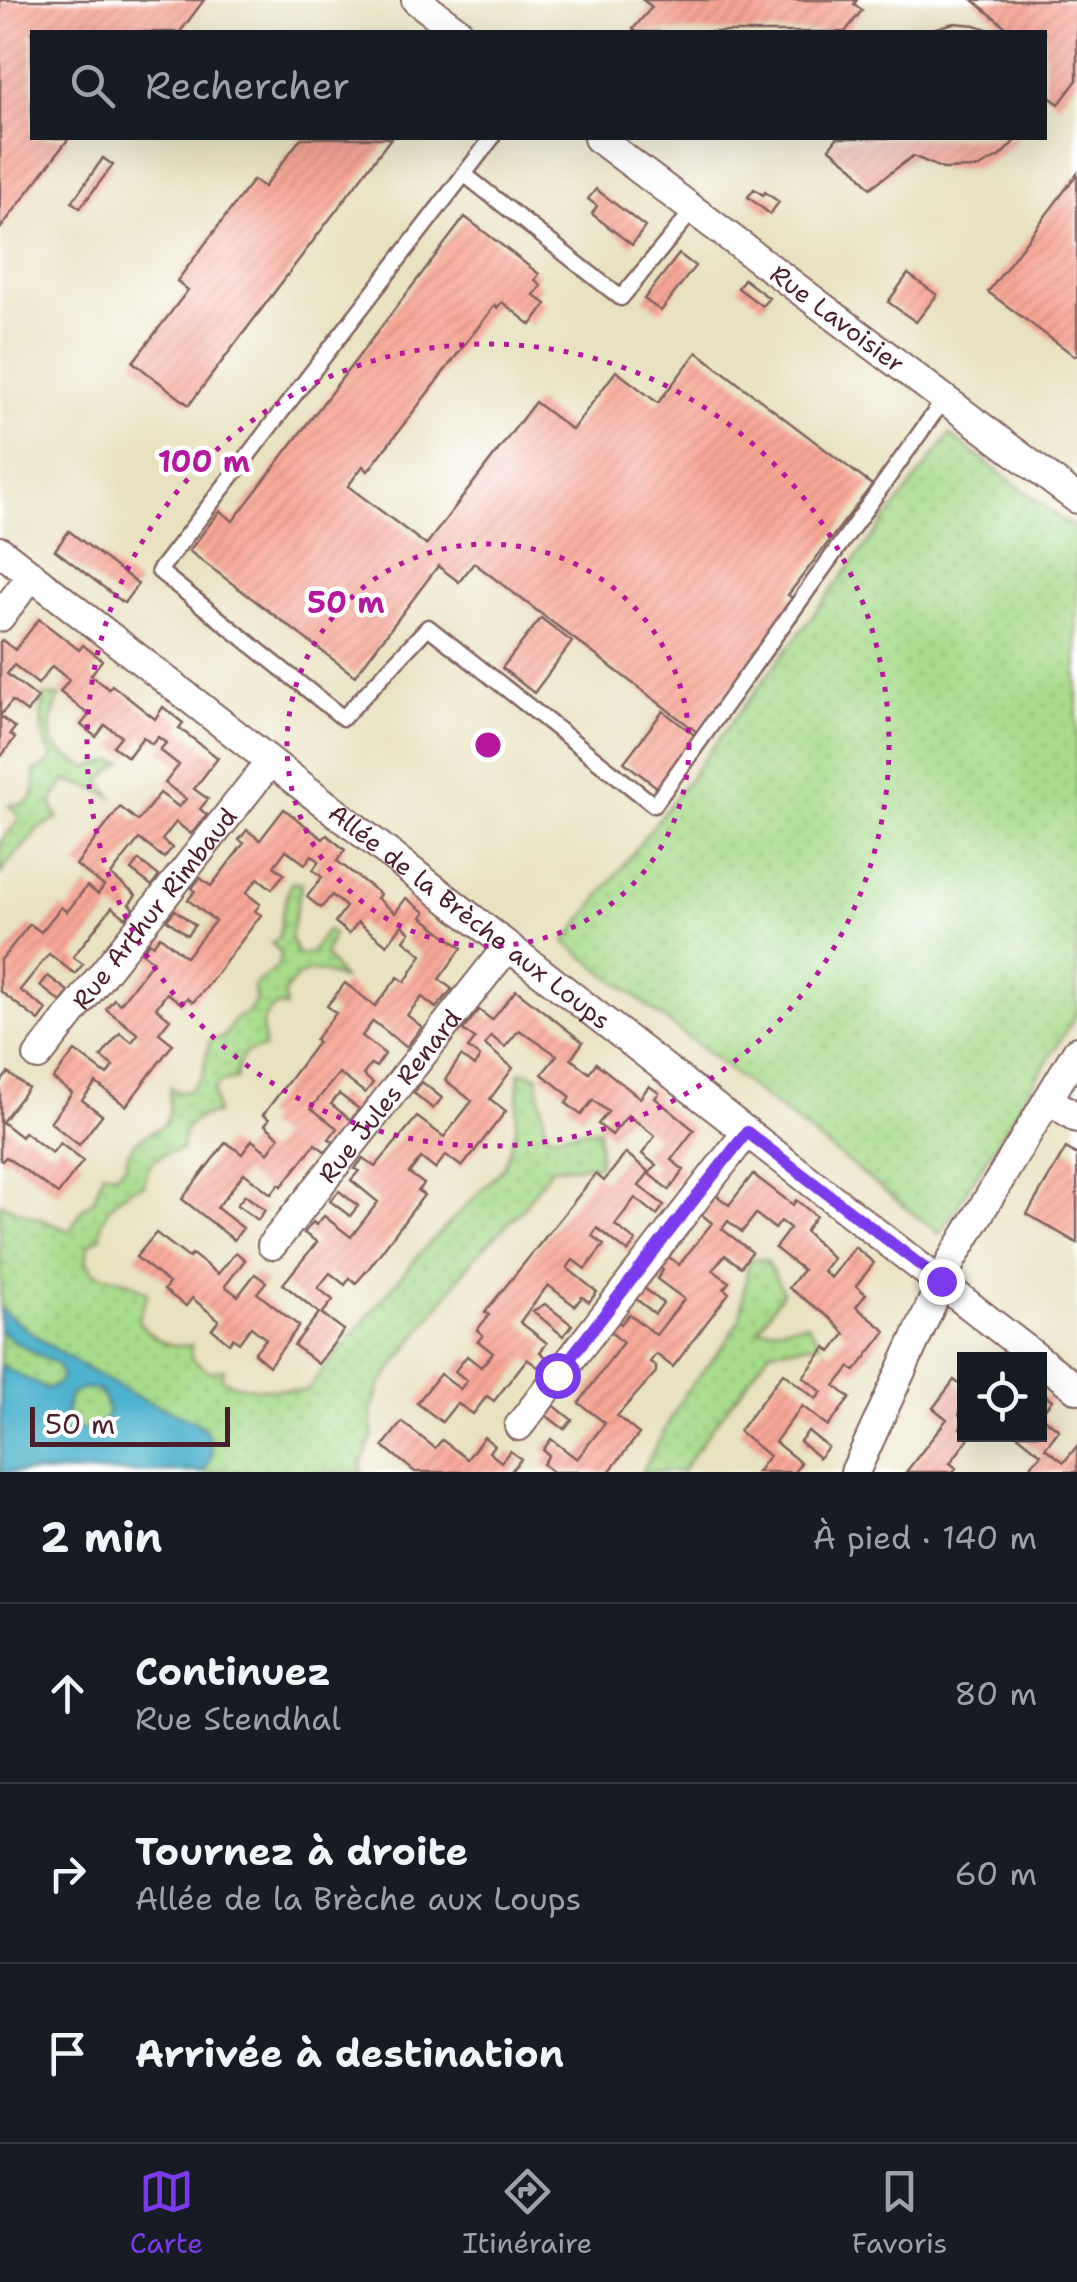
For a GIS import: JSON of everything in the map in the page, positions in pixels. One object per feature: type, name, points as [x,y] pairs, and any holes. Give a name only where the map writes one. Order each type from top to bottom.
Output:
[{"type":"street","points":[[416,0],[456,30]]},
{"type":"street","name":"Rue Lavoisier","points":[[601,140],[1077,499]]},
{"type":"street","name":"Allée de la Brèche aux Loups","points":[[0,551],[1077,1389]]},
{"type":"street","points":[[0,617],[32,575]]},
{"type":"street","name":"Rue Arthur Rimbaud","points":[[38,1056],[270,762]]},
{"type":"street","name":"Rue Jules Renard","points":[[272,1246],[508,946]]},
{"type":"street","points":[[855,1472],[972,1220],[1077,1051]]},
{"type":"street","points":[[1048,1100],[1077,1118]]},
{"type":"street","points":[[519,1426],[747,1132]]},
{"type":"lane","points":[[490,140],[160,571],[343,718],[428,627],[654,805],[945,398]]},
{"type":"lane","points":[[464,174],[621,298],[694,209]]},
{"type":"green space","points":[[950,435],[1077,531],[1077,1013],[940,1234],[565,942]]},
{"type":"green space","points":[[43,696],[59,696],[51,723],[56,748],[88,768],[123,762],[100,780],[112,797],[65,781],[51,803],[58,818],[36,830],[0,876],[0,842],[19,816],[9,805],[24,803],[32,797],[34,771],[48,765],[52,756],[43,734]]},
{"type":"green space","points":[[291,883],[302,883],[290,937],[298,955],[311,953],[327,930],[333,934],[325,955],[343,979],[316,971],[297,978],[284,994],[286,1007],[276,1006],[263,1021],[264,1048],[246,1053],[238,1065],[236,1079],[221,1082],[214,1090],[216,1114],[190,1124],[182,1150],[156,1160],[144,1185],[128,1191],[107,1211],[101,1237],[89,1245],[86,1260],[94,1273],[130,1282],[148,1293],[138,1320],[149,1332],[161,1341],[191,1345],[191,1358],[210,1372],[224,1369],[221,1377],[233,1384],[306,1391],[423,1250],[504,1167],[516,1128],[520,1072],[537,1075],[547,1135],[599,1129],[599,1165],[551,1168],[523,1208],[474,1258],[381,1384],[371,1411],[373,1437],[361,1463],[362,1472],[0,1472],[0,1203],[70,1231],[82,1209],[94,1200],[103,1172],[116,1174],[126,1165],[134,1145],[164,1125],[169,1114],[170,1087],[178,1092],[189,1091],[202,1077],[210,1040],[224,1037],[235,1019],[249,1012],[256,1000],[253,986],[278,966],[281,953],[271,943],[279,938]]},
{"type":"green space","points":[[749,1259],[766,1260],[783,1291],[758,1330],[807,1323],[820,1343],[770,1350],[682,1472],[642,1472],[685,1393],[725,1344],[740,1318]]},
{"type":"water","points":[[0,1308],[83,1367],[200,1425],[212,1446],[203,1472],[1,1472],[0,1365],[47,1389],[62,1377],[58,1365],[0,1330]],"holes":[[[83,1388],[97,1390],[107,1406],[104,1420],[92,1429],[73,1427],[66,1415],[70,1395]]]},
{"type":"building","points":[[0,0],[204,0],[182,30],[30,30],[30,140],[67,140],[0,229]]},
{"type":"building","points":[[643,0],[857,0],[854,4],[862,10],[847,30],[633,29],[652,7]]},
{"type":"building","points":[[973,0],[1077,0],[1077,80],[1059,104],[1047,95],[1047,30],[1010,30]]},
{"type":"building","points":[[954,23],[990,30],[928,30]]},
{"type":"building","points":[[299,140],[389,140],[189,405],[133,362],[188,290],[177,281],[253,180],[264,187]]},
{"type":"building","points":[[835,140],[1016,140],[1000,156],[977,168],[943,169],[913,156],[870,188],[854,168],[829,148]]},
{"type":"building","points":[[103,158],[113,165],[80,208],[72,202]]},
{"type":"building","points":[[1077,174],[1077,354],[1075,356],[988,292]]},
{"type":"building","points":[[596,189],[645,227],[632,245],[592,214],[597,206],[588,199]]},
{"type":"building","points":[[754,189],[779,202],[770,214],[748,197]]},
{"type":"building","points":[[465,217],[539,274],[535,280],[541,286],[534,295],[546,304],[531,325],[502,302],[497,308],[495,305],[368,471],[363,466],[348,486],[426,545],[535,402],[572,430],[616,371],[658,403],[697,352],[872,485],[788,595],[797,601],[697,732],[474,563],[459,582],[438,566],[355,676],[189,551],[220,511],[233,521]]},
{"type":"building","points":[[679,254],[695,266],[661,311],[644,299]]},
{"type":"building","points":[[908,274],[937,295],[916,322],[888,302]]},
{"type":"building","points":[[744,279],[769,298],[762,306],[738,288]]},
{"type":"building","points":[[69,531],[138,584],[124,603],[55,550]]},
{"type":"building","points":[[541,618],[572,642],[534,693],[502,668]]},
{"type":"building","points":[[39,619],[79,650],[83,645],[102,660],[91,675],[109,689],[112,685],[155,719],[163,707],[183,723],[179,728],[218,758],[194,789],[208,799],[200,809],[207,815],[191,834],[176,822],[162,840],[172,848],[164,858],[139,839],[111,875],[136,895],[129,904],[134,908],[126,918],[112,907],[73,957],[83,964],[75,974],[49,954],[20,990],[47,1010],[39,1021],[0,991],[0,961],[30,924],[41,932],[61,907],[67,912],[87,886],[98,894],[104,886],[76,865],[120,807],[138,821],[160,793],[179,807],[186,799],[165,783],[179,765],[160,750],[166,743],[158,737],[152,744],[143,737],[128,757],[113,746],[121,736],[105,725],[96,737],[81,725],[89,715],[60,692],[69,680],[52,666],[38,684],[14,665],[7,674],[38,698],[27,712],[12,701],[0,716],[0,642],[15,650]]},
{"type":"building","points":[[663,711],[697,737],[658,788],[624,762]]},
{"type":"building","points":[[0,716],[15,728],[10,734],[15,738],[0,758]]},
{"type":"building","points":[[284,809],[323,839],[327,835],[345,850],[337,861],[380,894],[377,898],[395,913],[406,898],[425,912],[422,917],[462,948],[439,979],[452,989],[443,1000],[436,1008],[422,997],[407,1015],[422,1027],[406,1047],[373,1021],[362,1036],[385,1054],[376,1067],[371,1064],[363,1075],[373,1083],[365,1093],[339,1073],[311,1108],[337,1128],[329,1139],[334,1142],[326,1152],[315,1144],[271,1194],[244,1173],[217,1208],[243,1228],[234,1240],[182,1199],[226,1142],[242,1154],[252,1140],[268,1153],[279,1137],[265,1125],[269,1119],[263,1115],[336,1013],[327,1006],[345,983],[375,1006],[398,977],[405,982],[422,955],[404,940],[410,932],[402,925],[387,945],[358,922],[349,934],[335,922],[346,907],[332,895],[321,908],[307,897],[322,877],[313,870],[319,861],[312,855],[305,864],[286,850],[274,866],[284,874],[272,889],[258,878],[246,893],[260,904],[255,911],[261,915],[206,988],[193,1002],[187,998],[182,1004],[167,993],[156,1008],[170,1019],[159,1033],[173,1044],[126,1106],[96,1083],[82,1100],[102,1115],[79,1145],[50,1122],[72,1093],[53,1079],[75,1051],[107,1075],[113,1066],[101,1057],[110,1045],[120,1033],[132,1042],[138,1034],[106,1009],[114,999],[120,1004],[153,961],[141,952],[160,936],[186,957],[215,921],[188,900],[195,891],[192,888],[200,878],[211,886],[244,843],[239,840],[247,830],[260,840]]},
{"type":"building","points":[[139,860],[159,876],[152,886],[131,870]]},
{"type":"building","points":[[175,910],[195,925],[187,935],[167,920]]},
{"type":"building","points":[[48,976],[69,992],[61,1002],[40,986]]},
{"type":"building","points":[[516,990],[583,1042],[571,1059],[589,1073],[596,1063],[640,1098],[649,1086],[659,1093],[655,1098],[694,1130],[671,1160],[684,1170],[669,1190],[649,1174],[656,1165],[642,1154],[655,1136],[628,1115],[612,1135],[598,1124],[608,1112],[593,1100],[581,1115],[566,1103],[571,1097],[542,1074],[557,1055],[519,1030],[505,1047],[491,1036],[485,1045],[513,1068],[490,1099],[506,1111],[462,1167],[446,1155],[435,1169],[421,1158],[409,1173],[424,1184],[418,1191],[424,1195],[369,1268],[356,1283],[350,1278],[345,1285],[330,1273],[318,1288],[333,1300],[322,1314],[344,1330],[318,1364],[294,1345],[319,1313],[283,1284],[317,1242],[304,1233],[324,1216],[351,1237],[378,1202],[351,1180],[359,1171],[355,1169],[363,1158],[375,1167],[417,1117],[444,1137],[472,1101],[445,1080],[461,1056],[474,1066],[480,1057],[468,1048],[475,1039],[463,1030],[479,1010],[492,1020]]},
{"type":"building","points":[[8,1073],[28,1088],[2,1122],[21,1137],[24,1132],[52,1153],[60,1143],[83,1161],[58,1194],[6,1157],[0,1160],[0,1083]]},
{"type":"building","points":[[422,1082],[442,1098],[433,1109],[414,1093]]},
{"type":"building","points":[[339,1094],[359,1109],[351,1120],[331,1104]]},
{"type":"building","points":[[1066,1148],[1077,1155],[1077,1243],[1027,1214]]},
{"type":"building","points":[[626,1153],[649,1172],[639,1186],[664,1205],[657,1215],[635,1198],[615,1225],[636,1241],[628,1252],[597,1228],[592,1236],[604,1245],[585,1269],[573,1260],[567,1268],[597,1292],[589,1302],[582,1297],[575,1306],[548,1285],[520,1322],[547,1343],[540,1352],[546,1357],[538,1367],[527,1359],[494,1401],[487,1396],[473,1414],[457,1403],[442,1422],[417,1403],[440,1374],[460,1389],[467,1381],[455,1371],[467,1356],[481,1367],[493,1353],[478,1341],[483,1335],[477,1330],[489,1315],[485,1312],[596,1174],[604,1181]]},
{"type":"building","points":[[753,1174],[793,1205],[796,1200],[816,1216],[805,1231],[833,1258],[823,1271],[831,1278],[855,1247],[874,1263],[856,1286],[866,1294],[856,1307],[886,1331],[855,1371],[850,1367],[835,1386],[850,1398],[828,1426],[802,1406],[775,1442],[801,1463],[794,1472],[757,1472],[769,1456],[739,1431],[783,1373],[816,1399],[822,1392],[803,1377],[826,1347],[831,1352],[845,1334],[789,1288],[803,1270],[775,1248],[790,1228],[781,1221],[775,1229],[756,1214],[742,1232],[728,1221],[722,1229],[752,1252],[741,1267],[725,1255],[713,1270],[729,1282],[724,1289],[729,1293],[673,1367],[656,1354],[650,1362],[656,1366],[656,1372],[617,1416],[639,1434],[609,1472],[553,1472],[543,1464],[549,1455],[543,1450],[551,1439],[577,1459],[605,1423],[579,1403],[623,1342],[609,1331],[629,1314],[656,1335],[684,1299],[657,1279],[663,1270],[659,1267],[668,1256],[679,1265],[712,1223],[701,1214],[716,1195],[729,1205]]},
{"type":"building","points":[[339,1191],[358,1206],[350,1216],[330,1201]]},
{"type":"building","points":[[245,1195],[265,1210],[258,1220],[237,1205]]},
{"type":"building","points":[[156,1233],[218,1274],[236,1252],[245,1260],[225,1286],[238,1296],[255,1274],[266,1282],[257,1293],[299,1326],[269,1366],[254,1353],[266,1339],[251,1327],[239,1343],[233,1338],[229,1343],[212,1329],[219,1320],[192,1298],[186,1306],[164,1290],[169,1283],[136,1257]]},
{"type":"building","points":[[644,1288],[663,1303],[655,1314],[635,1298]]},
{"type":"building","points":[[545,1304],[572,1325],[563,1336],[533,1311]]},
{"type":"building","points":[[954,1380],[957,1382],[957,1442],[966,1442],[950,1463],[956,1468],[953,1472],[906,1472],[947,1419],[933,1408]]},
{"type":"building","points":[[552,1404],[572,1420],[564,1429],[544,1414]]},
{"type":"building","points":[[1047,1421],[1059,1430],[1045,1448],[1064,1462],[1077,1446],[1077,1472],[1026,1472],[1041,1454],[1026,1442],[1047,1442]]},
{"type":"building","points":[[402,1422],[435,1448],[442,1440],[467,1459],[484,1437],[494,1445],[489,1452],[501,1462],[510,1451],[521,1459],[510,1472],[415,1472],[383,1446]]},
{"type":"building","points":[[808,1431],[828,1447],[819,1458],[800,1441]]},
{"type":"route","points":[[557,1375],[747,1132],[941,1281]]}]
